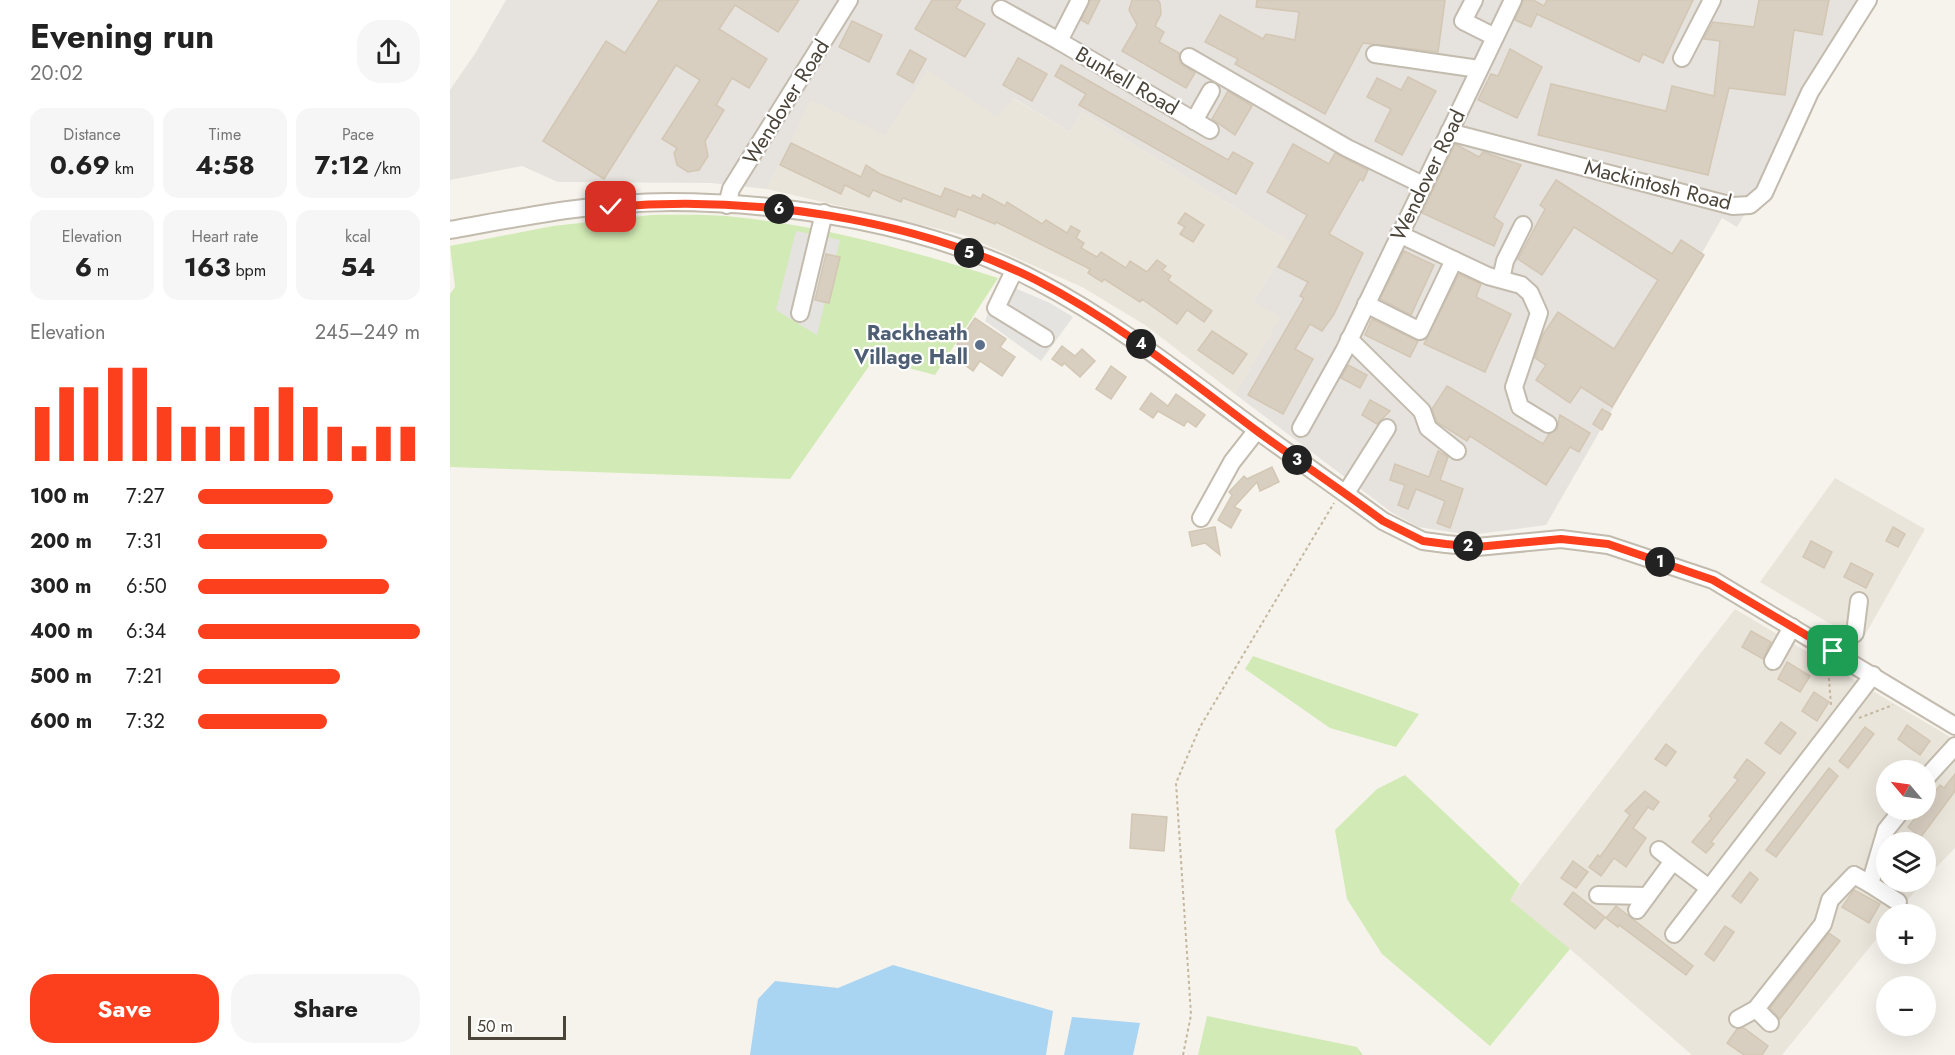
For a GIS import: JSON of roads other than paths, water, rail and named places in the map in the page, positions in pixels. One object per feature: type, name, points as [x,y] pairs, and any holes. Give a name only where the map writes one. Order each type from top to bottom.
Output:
[{"type":"street","name":"Wendover Road","points":[[727,205],[731,189],[849,0]]},
{"type":"street","name":"Bunkell Road","points":[[1059,41],[1080,0]]},
{"type":"street","points":[[1474,0],[1463,21],[1495,37]]},
{"type":"street","name":"Wendover Road","points":[[1301,428],[1347,345],[1512,0]]},
{"type":"street","points":[[1682,58],[1712,0]]},
{"type":"street","name":"Mackintosh Road","points":[[1449,132],[1733,206],[1750,205],[1764,193],[1808,100],[1868,0]]},
{"type":"street","name":"Bunkell Road","points":[[1001,9],[1210,130]]},
{"type":"street","points":[[1375,54],[1479,69]]},
{"type":"street","points":[[1189,57],[1347,148],[1423,185]]},
{"type":"street","name":"Bunkell Road","points":[[1194,121],[1211,92]]},
{"type":"street","points":[[450,230],[554,212],[668,202],[824,213],[955,248],[1014,271],[1085,307],[1152,351],[1383,521],[1423,541],[1477,547],[1561,539],[1608,544],[1713,580],[1955,726]]},
{"type":"street","points":[[800,313],[824,213]]},
{"type":"street","points":[[1501,279],[1505,261],[1523,225]]},
{"type":"street","points":[[1399,234],[1501,279],[1521,285],[1530,293],[1539,313],[1514,387],[1520,408],[1548,424]]},
{"type":"street","points":[[1366,304],[1420,331],[1447,256]]},
{"type":"street","points":[[1014,271],[996,308],[1045,338]]},
{"type":"street","points":[[1347,345],[1422,411],[1428,428],[1457,451]]},
{"type":"street","points":[[1344,492],[1387,428]]},
{"type":"street","points":[[1210,511],[1232,462],[1257,430]]},
{"type":"street","points":[[1830,650],[1855,633],[1859,602]]},
{"type":"street","points":[[1773,661],[1792,627]]},
{"type":"street","points":[[1674,934],[1873,675]]},
{"type":"street","points":[[1936,767],[1955,746]]},
{"type":"street","points":[[1870,884],[1886,830],[1894,820]]},
{"type":"street","points":[[1659,850],[1709,888]]},
{"type":"street","points":[[1598,895],[1642,903],[1673,861]]},
{"type":"street","points":[[1738,1019],[1756,1009],[1823,924],[1830,900],[1854,875],[1898,902]]},
{"type":"street","points":[[1756,1009],[1770,1023]]},
{"type":"water","points":[[893,965],[1053,1011],[1046,1055],[750,1055],[758,999],[775,981],[838,988]]},
{"type":"water","points":[[1072,1017],[1140,1023],[1133,1055],[1064,1055]]},
{"type":"place","name":"Rackheath Village Hall","points":[[980,345]]}]
